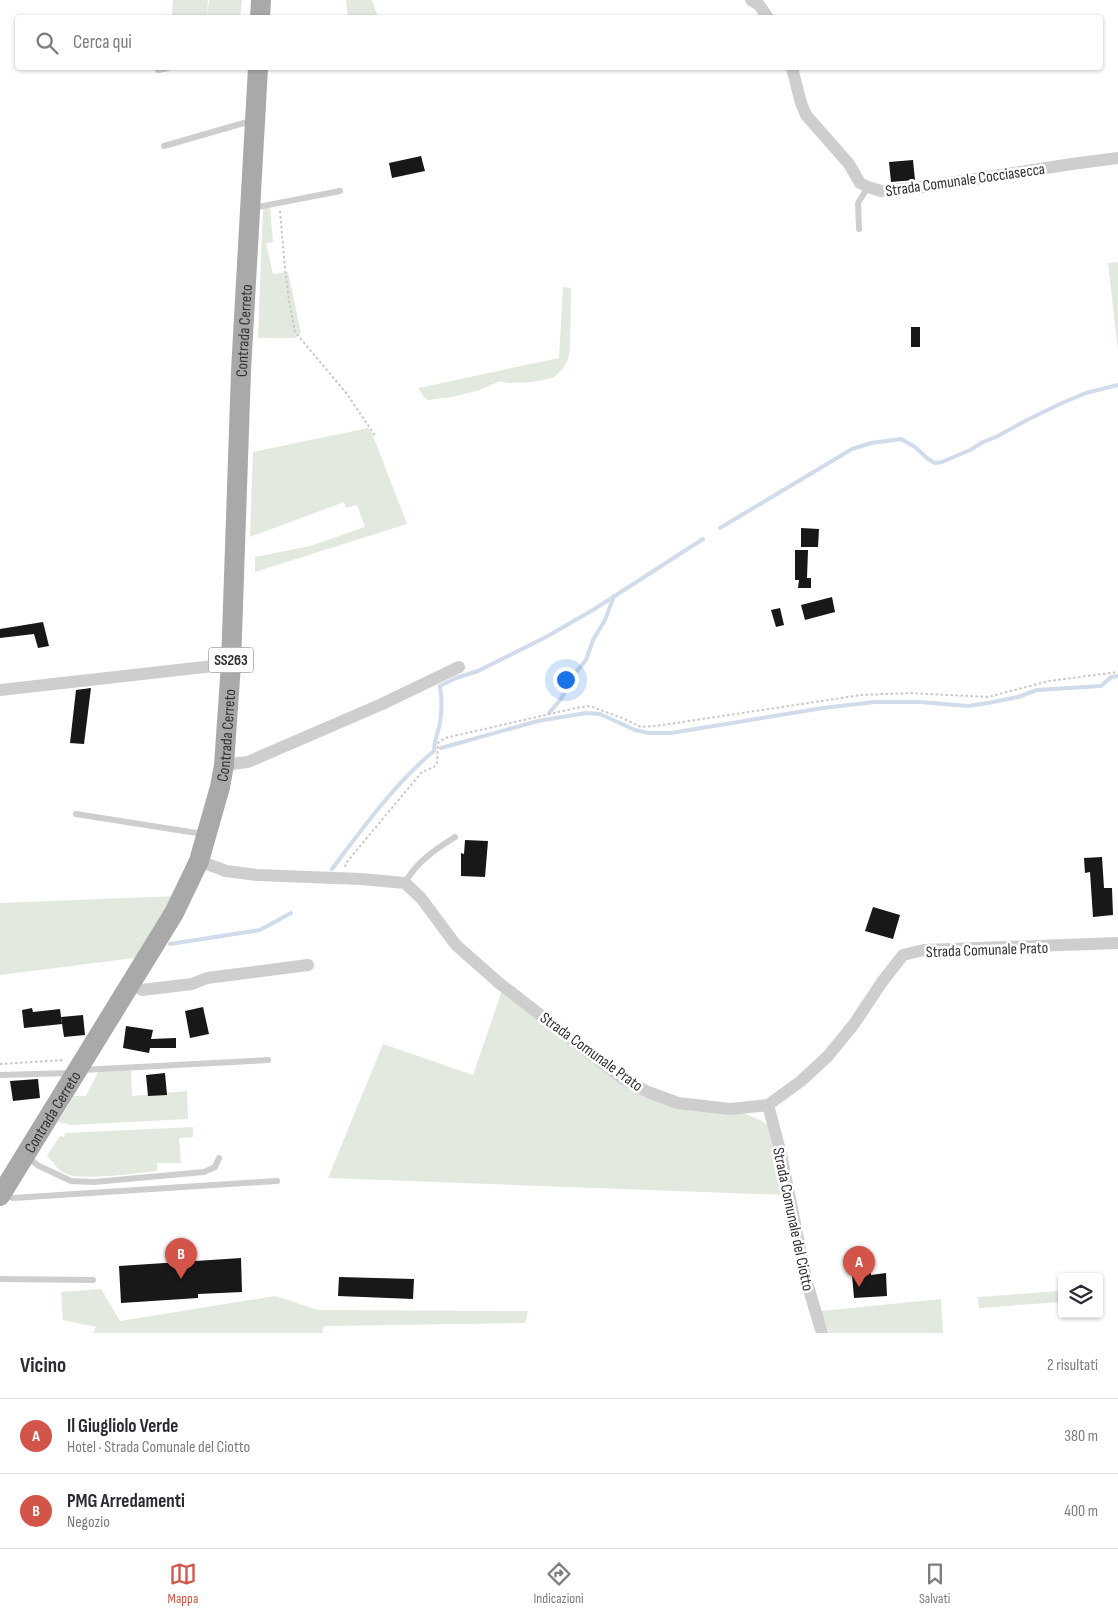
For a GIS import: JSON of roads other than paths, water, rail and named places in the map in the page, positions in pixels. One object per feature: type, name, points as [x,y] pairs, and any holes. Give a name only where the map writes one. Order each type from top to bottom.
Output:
[{"type":"main road","points":[[260,15],[261,0]]},
{"type":"main road","name":"Contrada Cerreto","points":[[1,1195],[174,913],[200,862],[220,788],[224,765],[230,664],[241,370],[258,70]]},
{"type":"street","points":[[751,0],[766,15]]},
{"type":"street","name":"Strada Comunale Cocciasecca","points":[[793,70],[806,115],[849,164],[860,183],[868,188],[881,191],[923,187],[1118,158]]},
{"type":"street","points":[[0,690],[230,664]]},
{"type":"street","points":[[224,765],[248,762],[373,708],[459,667]]},
{"type":"street","points":[[200,862],[226,871],[249,874],[405,883]]},
{"type":"street","name":"Strada Comunale Prato","points":[[405,883],[421,898],[456,945],[499,983],[622,1078],[648,1092],[678,1103],[730,1110],[768,1105],[802,1081],[828,1056],[854,1024],[903,955],[924,950],[1118,943]]},
{"type":"street","points":[[130,984],[142,990],[192,984],[207,978],[308,965]]},
{"type":"street","name":"Strada Comunale del Ciotto","points":[[768,1105],[781,1154],[807,1283],[822,1333]]},
{"type":"lane","points":[[164,146],[255,120]]},
{"type":"lane","points":[[859,229],[858,203],[868,188]]},
{"type":"lane","points":[[250,209],[340,192]]},
{"type":"lane","points":[[76,814],[207,835]]},
{"type":"lane","points":[[405,883],[410,874],[431,853],[455,836]]},
{"type":"lane","points":[[0,1075],[79,1067],[268,1060]]},
{"type":"lane","points":[[24,1156],[38,1166],[71,1181],[94,1182],[204,1172],[214,1167],[218,1158]]},
{"type":"lane","points":[[1,1195],[13,1198],[277,1181]]},
{"type":"lane","points":[[0,1279],[93,1280]]},
{"type":"waterway","points":[[720,528],[852,449],[871,443],[901,439],[915,447],[935,463],[942,462],[970,450],[1062,403],[1086,393],[1118,385]]},
{"type":"waterway","points":[[332,869],[392,792],[434,751],[441,714],[440,686],[456,678],[478,671],[546,637],[593,610],[703,539]]},
{"type":"waterway","points":[[549,713],[561,699],[576,672],[586,660],[593,640],[605,620],[614,596]]},
{"type":"waterway","points":[[441,748],[538,721],[586,713],[600,714],[635,730],[649,733],[671,733],[823,708],[875,702],[920,702],[968,706],[1018,697],[1037,690],[1101,686],[1111,677],[1118,676]]},
{"type":"waterway","points":[[170,944],[260,930],[291,913]]},
{"type":"place","name":"PMG Arredamenti","points":[[181,1279]]},
{"type":"place","name":"Il Giugliolo Verde","points":[[859,1287]]}]
